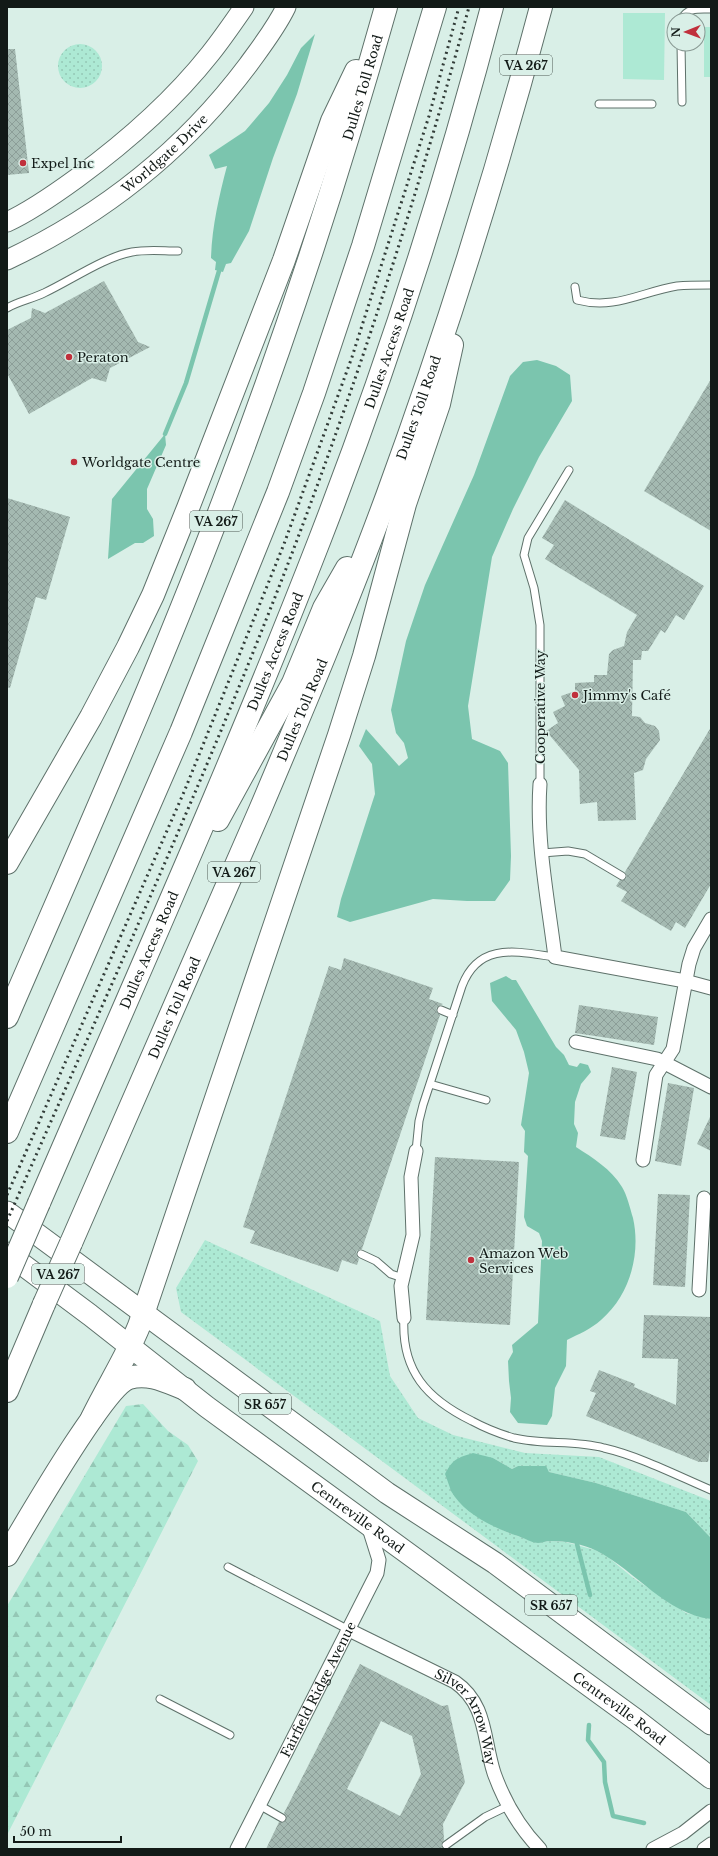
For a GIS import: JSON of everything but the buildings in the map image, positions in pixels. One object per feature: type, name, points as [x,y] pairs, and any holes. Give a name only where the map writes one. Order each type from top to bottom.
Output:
[{"type":"highway","points":[[7,1132],[181,732],[278,492],[314,393],[363,246],[435,7]]},
{"type":"highway","name":"Dulles Access Road","points":[[7,1277],[243,730],[333,502],[389,346],[424,241],[492,7]]},
{"type":"highway","name":"Dulles Toll Road","points":[[7,1391],[290,740],[386,497],[437,353],[479,225],[510,123],[541,7]]},
{"type":"highway","points":[[7,863],[88,723],[128,647],[152,595],[188,508],[284,260],[332,121],[385,9]]},
{"type":"highway","name":"Dulles Toll Road","points":[[7,1017],[159,662],[241,456],[323,218],[385,9]]},
{"type":"highway","points":[[7,1555],[92,1418],[111,1379],[130,1346],[143,1314],[348,709],[399,526],[440,404],[479,225]]},
{"type":"highway","points":[[139,972],[187,887],[220,816],[293,683],[324,608],[386,497]]},
{"type":"highway","points":[[92,1418],[118,1386],[130,1378],[140,1376],[155,1378],[185,1389]]},
{"type":"main road","name":"SR 657","points":[[7,1212],[387,1493],[495,1563],[711,1724]]},
{"type":"main road","name":"Centreville Road","points":[[7,1254],[185,1389],[368,1525],[634,1719],[711,1778]]},
{"type":"street","points":[[7,222],[61,190],[115,150],[168,102],[211,54],[244,7]]},
{"type":"street","name":"Worldgate Drive","points":[[7,260],[46,240],[78,221],[116,196],[164,157],[198,125],[232,87],[261,47],[286,7]]},
{"type":"street","name":"Cooperative Way","points":[[540,784],[539,810],[542,853],[555,957]]},
{"type":"street","points":[[642,1160],[656,1075],[673,1049],[685,981],[694,948],[711,919]]},
{"type":"street","points":[[555,957],[685,981],[711,988]]},
{"type":"street","points":[[576,1042],[657,1059],[711,1087]]},
{"type":"street","points":[[404,1318],[401,1292],[414,1235],[411,1178],[416,1151]]},
{"type":"street","points":[[699,1290],[706,1236],[704,1198]]},
{"type":"street","name":"Fairfield Ridge Avenue","points":[[237,1849],[375,1578],[379,1566],[378,1555],[368,1525]]},
{"type":"street","name":"Silver Arrow Way","points":[[349,1630],[455,1682],[469,1693],[481,1714],[490,1757],[508,1806],[524,1831],[540,1849]]},
{"type":"street","points":[[653,1849],[683,1833],[711,1811]]},
{"type":"street","points":[[704,1849],[711,1844]]},
{"type":"lane","points":[[686,12],[689,10],[711,9]]},
{"type":"lane","points":[[681,52],[682,102]]},
{"type":"lane","points":[[600,104],[652,104]]},
{"type":"lane","points":[[7,308],[15,303],[42,295],[108,260],[131,252],[148,250],[178,251]]},
{"type":"lane","points":[[575,287],[577,300],[588,302],[616,302],[677,286],[711,285]]},
{"type":"lane","name":"Cooperative Way","points":[[540,784],[540,625],[538,607],[524,550],[528,538],[569,470]]},
{"type":"lane","points":[[542,853],[568,851],[585,854],[622,876]]},
{"type":"lane","points":[[416,1151],[419,1121],[465,979],[475,966],[487,956],[510,951],[555,957]]},
{"type":"lane","points":[[441,1010],[453,1015]]},
{"type":"lane","points":[[430,1084],[486,1100]]},
{"type":"lane","points":[[361,1254],[376,1260],[391,1274],[403,1278]]},
{"type":"lane","points":[[404,1318],[404,1344],[410,1364],[416,1376],[429,1393],[455,1412],[480,1425],[514,1438],[585,1444],[606,1448],[711,1490]]},
{"type":"lane","points":[[228,1567],[349,1630]]},
{"type":"lane","points":[[160,1699],[230,1735]]},
{"type":"lane","points":[[259,1805],[282,1818]]},
{"type":"lane","points":[[446,1844],[485,1817],[508,1806]]},
{"type":"green space","points":[[623,13],[665,13],[664,80],[623,79]]},
{"type":"green space","points":[[706,27],[711,27],[711,77],[704,77]]},
{"type":"green space","points":[[76,44],[84,44],[96,50],[102,62],[102,70],[96,82],[84,88],[76,88],[64,82],[58,70],[58,62],[64,50]]},
{"type":"green space","points":[[205,1240],[380,1321],[390,1376],[418,1418],[453,1435],[525,1453],[599,1457],[711,1501],[711,1538],[686,1512],[596,1483],[549,1472],[545,1466],[518,1466],[512,1469],[493,1458],[466,1508],[504,1531],[537,1543],[549,1541],[565,1542],[595,1550],[608,1557],[632,1577],[686,1613],[711,1619],[711,1705],[181,1312],[176,1288]]},
{"type":"green space","points":[[143,1404],[168,1431],[188,1445],[198,1461],[7,1835],[7,1606],[126,1406]]},
{"type":"shaded area","points":[[315,34],[297,94],[273,158],[249,231],[231,263],[226,264],[223,272],[215,270],[216,262],[211,258],[214,223],[227,166],[215,169],[209,155],[245,131],[269,103],[287,75],[301,48]]},
{"type":"shaded area","points":[[537,360],[556,366],[570,375],[572,401],[539,457],[513,509],[492,557],[468,706],[472,739],[500,751],[508,763],[511,856],[510,880],[495,901],[433,899],[350,922],[337,917],[341,899],[375,794],[372,764],[359,746],[366,729],[399,766],[408,758],[404,743],[396,733],[391,710],[406,641],[425,585],[474,475],[510,376],[523,362]]},
{"type":"shaded area","points":[[165,434],[166,445],[147,489],[147,509],[153,519],[154,536],[143,543],[135,543],[108,559],[112,499]]},
{"type":"shaded area","points":[[506,976],[512,980],[516,980],[556,1047],[564,1055],[569,1065],[577,1067],[580,1063],[588,1065],[591,1072],[581,1084],[575,1102],[574,1124],[578,1133],[576,1147],[601,1164],[618,1181],[627,1198],[633,1218],[635,1232],[634,1260],[631,1273],[619,1299],[601,1320],[585,1331],[567,1340],[566,1366],[555,1388],[552,1416],[547,1425],[518,1423],[510,1412],[511,1398],[508,1361],[513,1352],[512,1345],[538,1323],[542,1241],[539,1233],[527,1226],[524,1217],[528,1156],[524,1152],[525,1131],[521,1125],[529,1073],[524,1052],[516,1030],[492,1001],[490,983]]},
{"type":"shaded area","points":[[473,1453],[493,1458],[512,1469],[518,1466],[546,1466],[549,1472],[596,1483],[686,1512],[711,1538],[711,1619],[695,1615],[665,1601],[625,1569],[597,1551],[574,1543],[548,1541],[538,1543],[533,1542],[499,1529],[480,1519],[464,1507],[457,1499],[451,1491],[445,1474],[453,1462],[463,1456]]},
{"type":"waterway","points":[[165,434],[186,383],[219,271]]},
{"type":"waterway","points":[[577,1544],[590,1595]]},
{"type":"waterway","points":[[589,1725],[588,1740],[604,1762],[605,1782],[613,1816],[644,1823]]},
{"type":"railway","points":[[7,1195],[184,792],[284,544],[352,357],[429,116],[459,7]]},
{"type":"railway","points":[[7,1221],[191,802],[261,633],[294,548],[343,415],[388,280],[430,144],[469,7]]},
{"type":"place","name":"Expel Inc","points":[[23,163]]},
{"type":"place","name":"Peraton","points":[[69,357]]},
{"type":"place","name":"Worldgate Centre","points":[[74,462]]},
{"type":"place","name":"Jimmy's Café","points":[[575,695]]},
{"type":"place","name":"Amazon Web Services","points":[[471,1260]]}]
